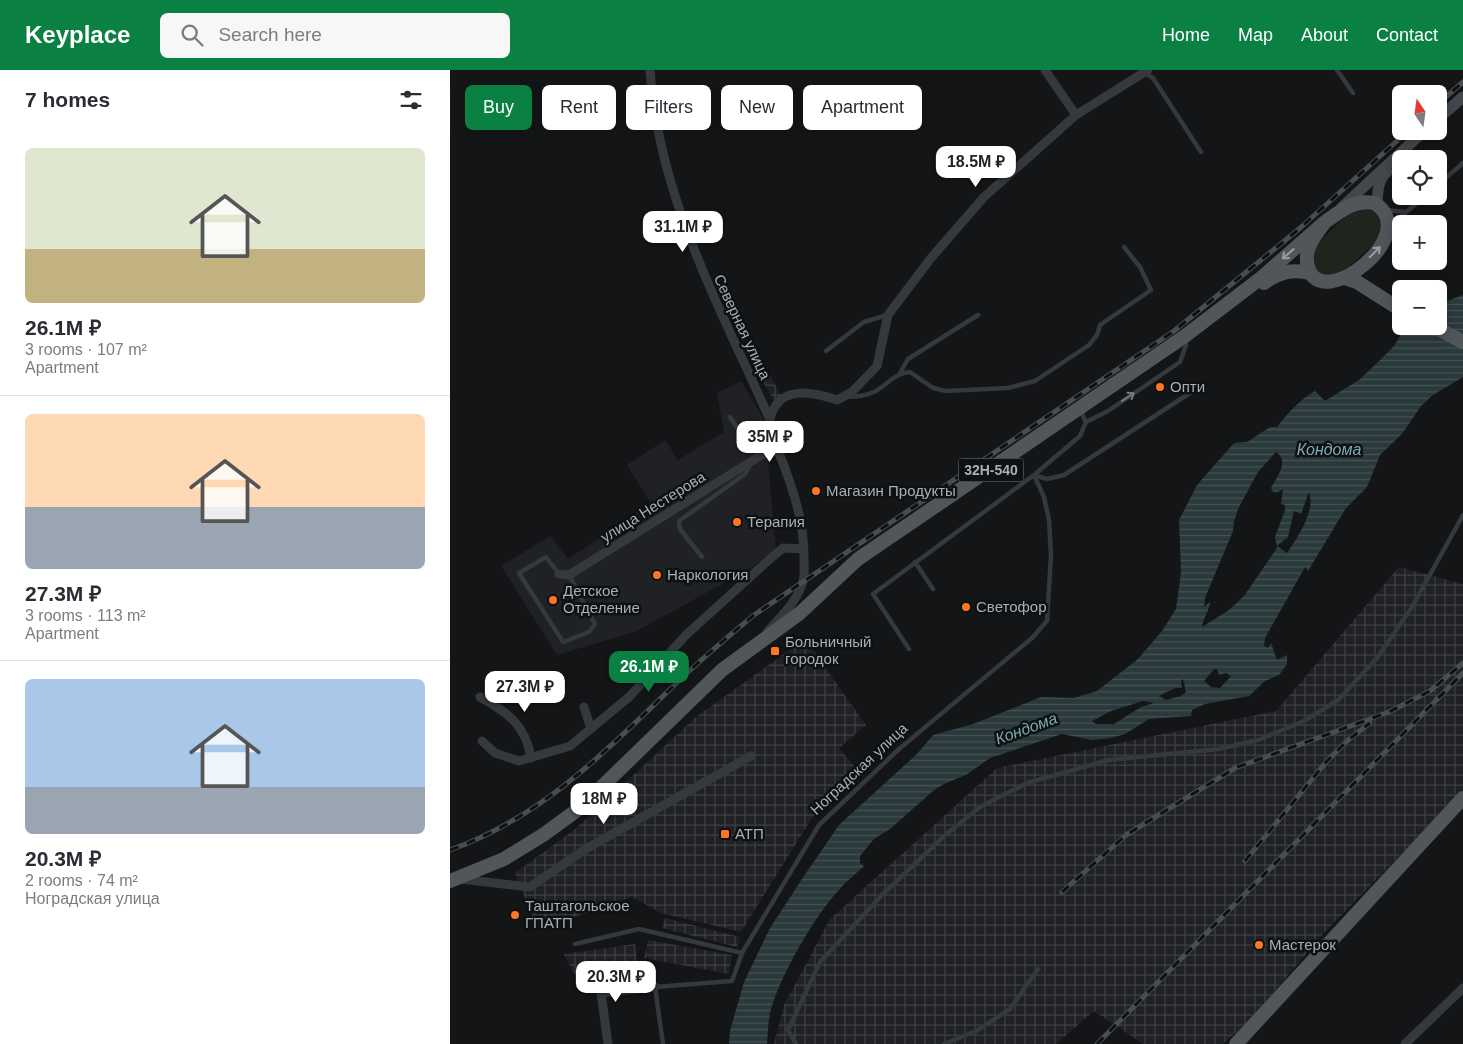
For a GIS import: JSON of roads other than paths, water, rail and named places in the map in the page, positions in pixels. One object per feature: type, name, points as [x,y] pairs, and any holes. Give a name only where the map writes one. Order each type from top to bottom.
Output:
[{"type":"main road","name":"32Н-540","points":[[454,880],[504,859],[542,836],[580,808],[700,690],[760,641],[800,613],[858,560],[1083,416],[1227,305],[1325,222],[1348,206],[1360,202],[1380,208]]},
{"type":"main road","points":[[1380,208],[1388,227],[1387,237],[1353,276],[1392,304]]},
{"type":"main road","name":"32Н-540","points":[[1309,273],[1306,260],[1307,250],[1312,238],[1325,222]]},
{"type":"main road","name":"32Н-540","points":[[1227,305],[1286,271],[1296,270],[1309,273],[1318,280],[1325,282],[1353,276]]},
{"type":"main road","points":[[1447,334],[1463,342]]},
{"type":"main road","points":[[1236,1044],[1463,798]]},
{"type":"street","name":"Северная улица","points":[[650,70],[652,101],[678,206],[702,272],[770,420]]},
{"type":"street","points":[[1045,70],[1076,115]]},
{"type":"street","points":[[760,641],[798,596],[804,580],[804,549],[800,509],[776,446],[770,420],[777,405],[789,395],[800,392],[815,393],[837,400],[852,392],[877,366],[888,315],[931,258],[984,197],[1076,115],[1145,71]]},
{"type":"street","points":[[1448,110],[1463,97]]},
{"type":"street","name":"32Н-540","points":[[1325,222],[1414,140]]},
{"type":"street","points":[[1380,208],[1380,178],[1420,140]]},
{"type":"street","name":"улица Нестерова","points":[[569,575],[776,446]]},
{"type":"street","points":[[482,741],[495,753],[518,761],[570,746],[628,697],[687,634],[771,558],[783,548],[804,549]]},
{"type":"street","points":[[559,574],[569,575]]},
{"type":"street","points":[[480,697],[514,720],[528,740],[531,758]]},
{"type":"street","points":[[584,707],[591,729]]},
{"type":"street","points":[[454,880],[530,887],[584,850],[751,756]]},
{"type":"street","points":[[608,1044],[601,993],[655,987]]},
{"type":"street","points":[[1405,1044],[1463,988]]},
{"type":"lane","points":[[1337,70],[1353,93]]},
{"type":"lane","points":[[1145,71],[1153,78],[1201,152]]},
{"type":"lane","points":[[1447,177],[1463,163]]},
{"type":"lane","points":[[1388,227],[1414,205]]},
{"type":"lane","points":[[1380,208],[1406,212]]},
{"type":"lane","points":[[900,373],[910,372],[933,388],[946,390],[1008,388],[1035,381],[1089,344],[1097,335],[1100,325],[1151,290],[1140,267],[1124,247]]},
{"type":"lane","points":[[826,351],[864,322],[888,315]]},
{"type":"lane","points":[[842,397],[860,397],[875,391],[900,373],[908,360],[978,315]]},
{"type":"lane","points":[[1034,475],[1047,479],[1064,475],[1193,391]]},
{"type":"lane","points":[[909,649],[873,594],[1034,475],[1080,436],[1083,416]]},
{"type":"lane","points":[[730,417],[751,450],[763,454]]},
{"type":"lane","points":[[702,557],[680,529],[679,521],[745,474],[754,460]]},
{"type":"lane","name":"Ноградская улица","points":[[655,987],[732,981],[742,953],[819,825],[868,777],[1032,638],[1047,621],[1051,555],[1049,520],[1044,497],[1034,475]]},
{"type":"lane","points":[[796,1044],[788,1030],[820,962],[881,896],[951,830],[988,803],[1027,783],[1061,772],[1108,760],[1219,749],[1258,740],[1304,721],[1338,700],[1377,658],[1412,607],[1463,515]]},
{"type":"lane","points":[[559,574],[546,556],[519,573],[563,642],[590,632],[595,624],[569,575]]},
{"type":"lane","points":[[915,562],[933,589]]},
{"type":"lane","points":[[575,944],[640,929],[742,953]]},
{"type":"lane","points":[[944,1044],[976,1031],[1010,1009],[1038,969]]},
{"type":"lane","points":[[655,987],[663,1044]]},
{"type":"water","name":"Кондома","points":[[1463,295],[1463,377],[1433,395],[1421,406],[1402,434],[1380,455],[1367,487],[1346,508],[1308,571],[1305,567],[1265,638],[1264,646],[1268,648],[1271,643],[1277,660],[1287,655],[1287,664],[1279,675],[1265,681],[1249,696],[1205,704],[1192,710],[1191,716],[1149,719],[1125,734],[1111,738],[1092,740],[1062,734],[990,758],[966,775],[933,791],[890,829],[874,839],[860,856],[860,863],[864,866],[830,901],[810,929],[783,977],[772,1006],[767,1044],[729,1044],[730,1031],[744,982],[770,928],[839,825],[917,754],[933,735],[973,724],[1041,697],[1074,698],[1097,691],[1138,659],[1162,631],[1176,609],[1181,572],[1179,520],[1197,485],[1234,443],[1247,442],[1270,427],[1277,427],[1294,407],[1315,391],[1325,401],[1359,380],[1394,346],[1401,335],[1447,335],[1447,301]],"holes":[[[1276,452],[1282,460],[1282,465],[1271,488],[1273,492],[1283,489],[1281,504],[1285,505],[1275,537],[1277,548],[1244,596],[1229,610],[1202,627],[1210,602],[1204,607],[1205,598],[1233,531],[1238,509],[1258,472]],[[1309,492],[1310,507],[1308,516],[1287,553],[1277,546],[1288,537],[1294,511],[1301,514]],[[1214,669],[1217,669],[1219,675],[1226,673],[1231,676],[1220,688],[1211,687],[1204,681]],[[1183,679],[1186,692],[1181,696],[1166,700],[1159,696],[1175,688],[1182,688],[1181,681]],[[1143,701],[1154,703],[1141,707],[1114,724],[1096,724],[1092,721],[1111,711]]]},
{"type":"railway","points":[[1448,95],[1463,82]]},
{"type":"railway","points":[[450,850],[518,818],[548,797],[577,775],[631,727],[693,667],[754,615],[1174,331],[1299,229],[1398,140]]},
{"type":"railway","points":[[1062,892],[1126,835],[1235,768],[1389,712],[1430,691],[1463,663]]},
{"type":"railway","points":[[1097,1044],[1463,673]]},
{"type":"railway","points":[[1245,861],[1327,761],[1347,741],[1370,723]]},
{"type":"place","name":"Опти","points":[[1160,387]]},
{"type":"place","name":"Магазин Продукты","points":[[816,491]]},
{"type":"place","name":"Терапия","points":[[737,522]]},
{"type":"place","name":"Наркология","points":[[657,575]]},
{"type":"place","name":"Детское Отделение","points":[[553,600]]},
{"type":"place","name":"Светофор","points":[[966,607]]},
{"type":"place","name":"Больничный городок","points":[[775,651]]},
{"type":"place","name":"АТП","points":[[725,834]]},
{"type":"place","name":"Таштагольское ГПАТП","points":[[515,915]]},
{"type":"place","name":"Мастерок","points":[[1259,945]]}]
